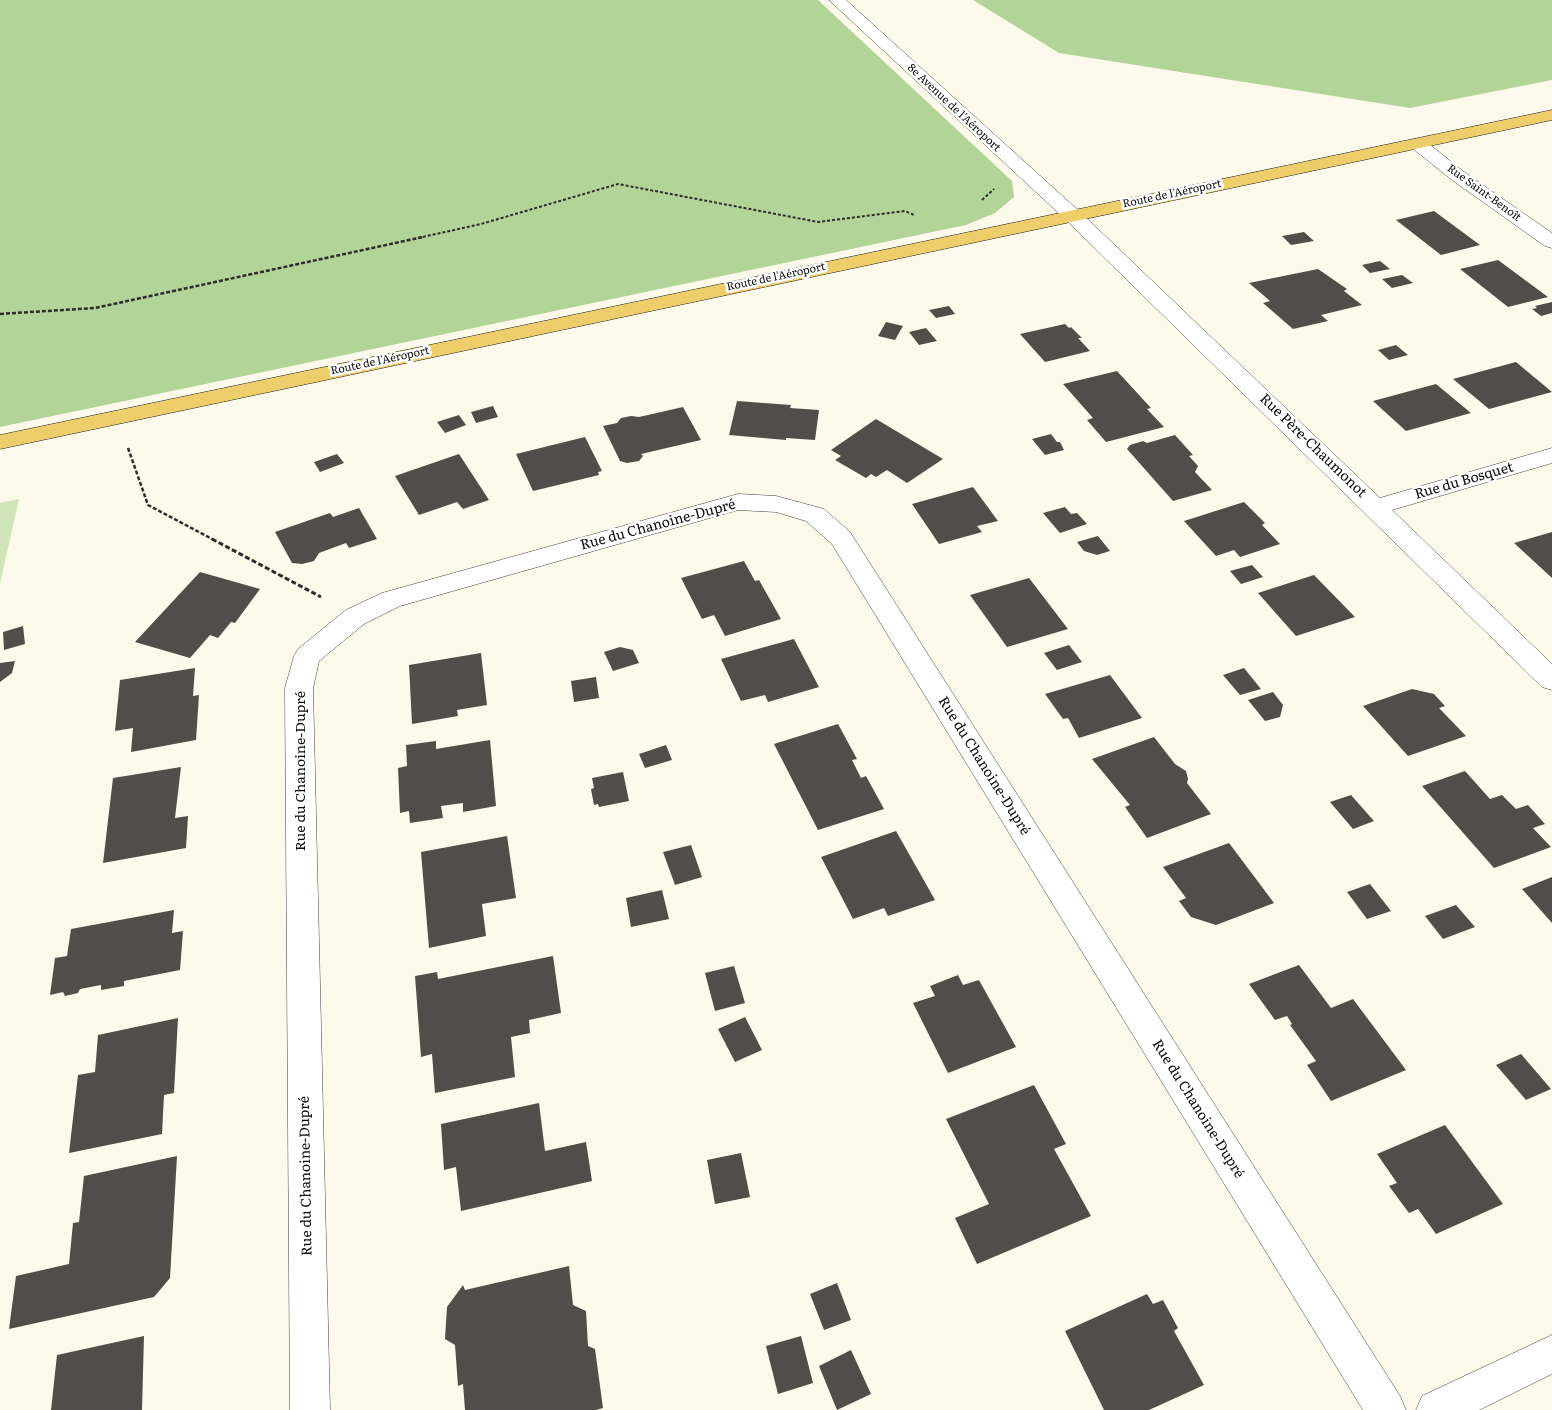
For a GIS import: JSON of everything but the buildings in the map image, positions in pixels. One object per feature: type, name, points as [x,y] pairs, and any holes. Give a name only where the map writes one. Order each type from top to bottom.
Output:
[{"type":"main road","name":"Route de l'Aéroport","points":[[0,442],[1552,115]]},
{"type":"street","name":"8e Avenue de l'Aéroport","points":[[837,0],[1072,215]]},
{"type":"street","name":"Rue Saint-Benoît","points":[[1418,144],[1458,176],[1552,242]]},
{"type":"street","name":"Rue Père-Chaumonot","points":[[1072,215],[1552,680]]},
{"type":"street","name":"Rue du Bosquet","points":[[1375,507],[1552,455]]},
{"type":"street","name":"Rue du Chanoine-Dupré","points":[[310,1410],[300,688],[307,656],[355,617],[391,599],[738,502],[776,504],[815,515],[841,538],[1386,1410]]},
{"type":"street","points":[[1436,1410],[1552,1354]]},
{"type":"path","points":[[975,202],[984,199],[1017,165]]},
{"type":"path","points":[[0,314],[95,308],[481,224],[618,184],[818,222],[905,211],[920,217]]},
{"type":"path","points":[[117,417],[148,505],[331,602],[355,617]]},
{"type":"green space","points":[[0,0],[818,0],[1012,181],[1014,197],[995,213],[966,225],[0,427]]},
{"type":"green space","points":[[973,0],[1552,0],[1552,80],[1410,108],[1059,53]]},
{"type":"green space","points":[[19,499],[0,584],[0,503]]}]
